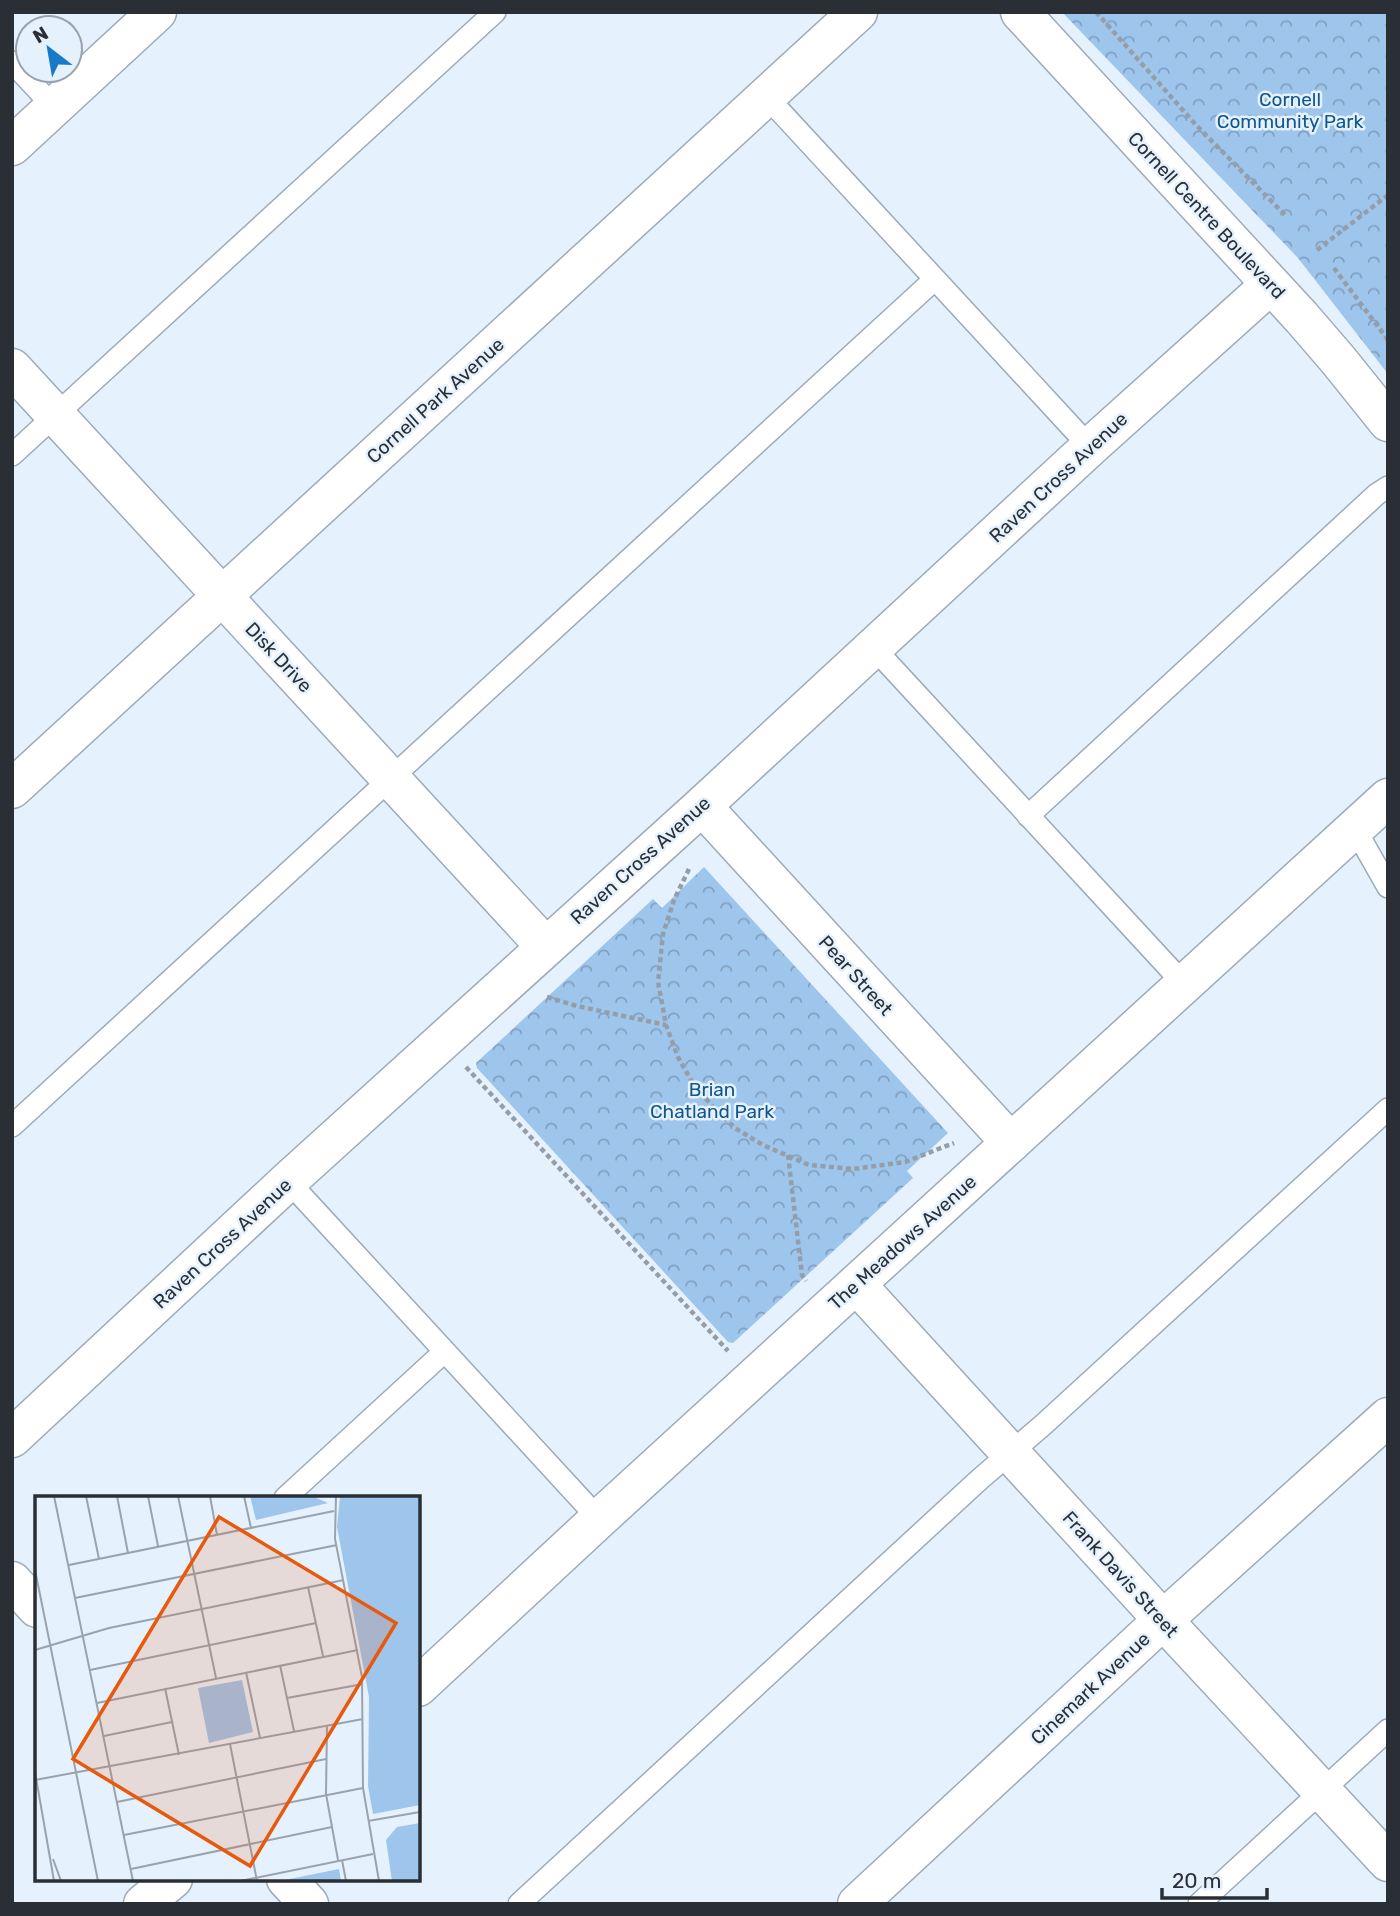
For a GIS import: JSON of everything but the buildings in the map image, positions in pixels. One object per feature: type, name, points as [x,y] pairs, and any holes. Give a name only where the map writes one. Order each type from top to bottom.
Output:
[{"type":"street","points":[[12,146],[157,12]]},
{"type":"street","name":"Cornell Park Avenue","points":[[12,789],[858,12]]},
{"type":"street","name":"Cornell Centre Boulevard","points":[[1020,12],[1339,361],[1388,422]]},
{"type":"street","name":"Raven Cross Avenue","points":[[12,1438],[288,1181],[1270,285]]},
{"type":"street","name":"Disk Drive","points":[[12,368],[545,946]]},
{"type":"street","name":"The Meadows Avenue","points":[[420,1685],[1388,798]]},
{"type":"street","name":"Pear Street","points":[[702,806],[1011,1143]]},
{"type":"street","name":"Frank Davis Street","points":[[856,1283],[1388,1862]]},
{"type":"street","name":"Cinemark Avenue","points":[[857,1904],[1163,1620],[1388,1417]]},
{"type":"street","points":[[12,1581],[35,1606]]},
{"type":"street","points":[[143,1904],[171,1881]]},
{"type":"street","points":[[288,1881],[309,1904]]},
{"type":"lane","points":[[12,455],[495,12]]},
{"type":"lane","points":[[12,62],[54,107]]},
{"type":"lane","points":[[766,96],[1090,447]]},
{"type":"lane","points":[[12,1126],[933,280]]},
{"type":"lane","points":[[1028,816],[1377,494],[1388,487]]},
{"type":"lane","points":[[873,647],[1184,984]]},
{"type":"lane","points":[[1355,829],[1388,887]]},
{"type":"lane","points":[[519,1904],[980,1479],[1388,1109]]},
{"type":"lane","points":[[288,1181],[599,1519]]},
{"type":"lane","points":[[287,1496],[444,1352]]},
{"type":"lane","points":[[1199,1904],[1388,1730]]},
{"type":"path","points":[[1096,12],[1196,125],[1287,218]]},
{"type":"path","points":[[1317,250],[1388,195]]},
{"type":"path","points":[[1334,268],[1388,340]]},
{"type":"path","points":[[690,867],[674,900],[663,934],[658,982],[666,1025],[677,1056],[692,1082],[712,1105],[736,1128],[763,1145],[809,1164],[853,1169],[905,1163],[958,1141]]},
{"type":"path","points":[[543,995],[577,1006],[666,1025]]},
{"type":"path","points":[[466,1066],[729,1352]]},
{"type":"path","points":[[788,1155],[802,1275],[807,1282]]},
{"type":"green space","name":"Cornell Community Park","points":[[1062,12],[1388,12],[1388,374],[1298,258]]},
{"type":"green space","name":"Brian Chatland Park","points":[[704,867],[948,1133],[907,1171],[913,1178],[733,1343],[728,1342],[477,1068],[476,1063],[653,899],[662,908]]}]
